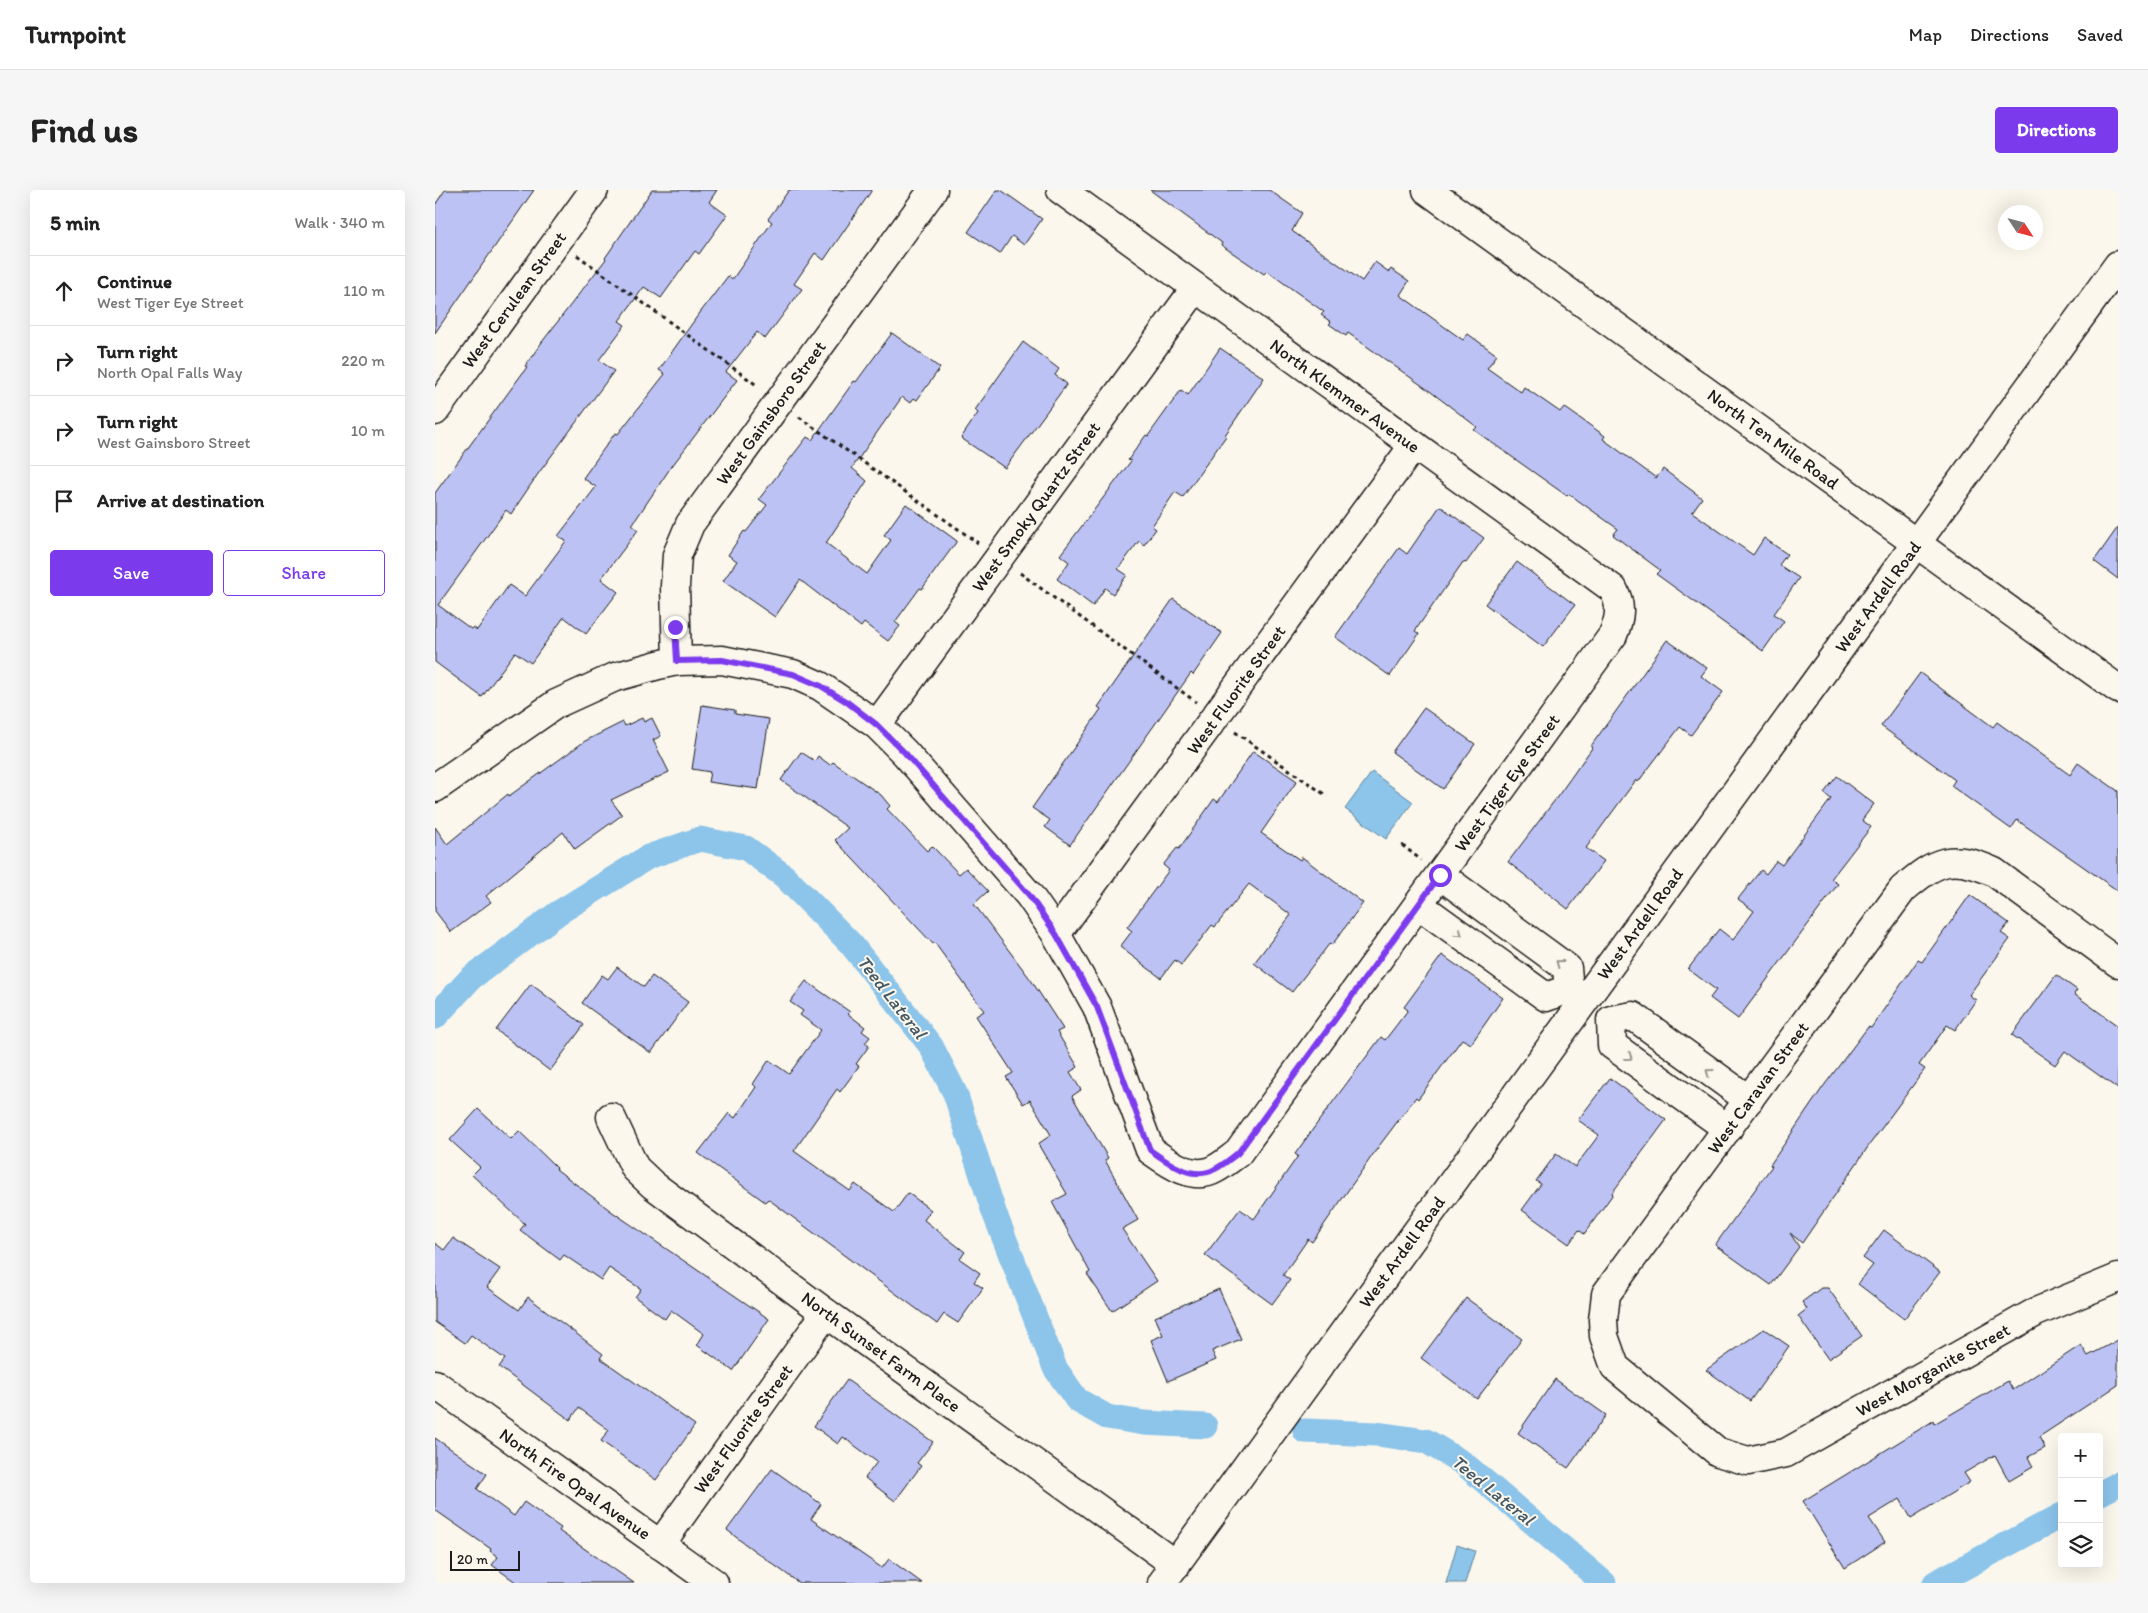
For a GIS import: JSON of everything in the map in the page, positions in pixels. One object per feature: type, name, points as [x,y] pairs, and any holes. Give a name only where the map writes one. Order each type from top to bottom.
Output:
[{"type":"street","name":"West Cerulean Street","points":[[435,411],[594,190]]},
{"type":"street","name":"West Gainsboro Street","points":[[677,661],[675,586],[677,555],[690,524],[933,190]]},
{"type":"street","name":"North Klemmer Avenue","points":[[1061,190],[1195,289],[1613,589],[1620,608]]},
{"type":"street","name":"North Ten Mile Road","points":[[1427,190],[2118,690]]},
{"type":"street","name":"West Ardell Road","points":[[1169,1574],[1577,995],[1917,544],[2118,265]]},
{"type":"street","name":"West Smoky Quartz Street","points":[[877,725],[1195,289]]},
{"type":"street","name":"West Fluorite Street","points":[[1056,934],[1216,718],[1414,445]]},
{"type":"street","name":"West Tiger Eye Street","points":[[1056,934],[1097,1007],[1150,1150],[1169,1163],[1191,1173],[1213,1171],[1238,1153],[1440,875],[1613,635],[1618,622],[1620,608]]},
{"type":"street","points":[[435,788],[557,704],[615,677],[677,661],[722,660],[793,674],[821,686],[847,702],[877,725],[905,753],[1029,895],[1056,934]]},
{"type":"street","name":"West Caravan Street","points":[[1748,1461],[1718,1452],[1615,1366],[1604,1336],[1603,1320],[1606,1294],[1903,889],[1923,872],[1946,861],[1972,862],[1993,872],[2118,963]]},
{"type":"street","points":[[1440,875],[1567,968],[1577,995],[1611,1020],[1633,1016],[1749,1100]]},
{"type":"street","points":[[1419,904],[1546,997],[1577,995]]},
{"type":"street","points":[[1611,1020],[1612,1045],[1728,1129]]},
{"type":"street","name":"North Sunset Farm Place","points":[[611,1117],[635,1168],[653,1184],[1169,1574]]},
{"type":"street","name":"West Morganite Street","points":[[1748,1461],[1786,1453],[2036,1312],[2118,1278]]},
{"type":"street","name":"West Fluorite Street","points":[[660,1545],[826,1314]]},
{"type":"street","name":"North Fire Opal Avenue","points":[[435,1384],[714,1583]]},
{"type":"path","points":[[572,252],[999,558],[1216,718],[1327,796]]},
{"type":"water","points":[[1372,772],[1413,802],[1386,839],[1345,809]]},
{"type":"water","points":[[1457,1545],[1475,1551],[1465,1583],[1446,1583]]},
{"type":"building","points":[[445,190],[534,190],[435,333],[435,205]]},
{"type":"building","points":[[652,190],[717,190],[709,202],[727,215],[699,254],[695,251],[661,298],[644,287],[619,321],[625,325],[599,360],[614,371],[511,514],[506,510],[438,605],[471,629],[473,627],[477,630],[509,585],[525,596],[566,541],[558,536],[596,487],[583,478],[615,433],[618,434],[665,374],[659,370],[728,276],[732,280],[772,222],[768,219],[789,190],[872,190],[824,260],[815,253],[794,284],[802,289],[765,339],[757,332],[726,372],[737,380],[669,470],[632,525],[638,530],[601,579],[618,592],[586,634],[564,617],[531,663],[515,652],[482,697],[435,662],[435,493],[527,367],[525,366],[542,342],[606,259]]},
{"type":"building","points":[[997,190],[1001,190],[1042,219],[1024,245],[1012,236],[1000,254],[968,232]]},
{"type":"building","points":[[1150,190],[1269,190],[1302,213],[1292,231],[1362,281],[1375,262],[1389,272],[1391,269],[1409,281],[1400,295],[1463,340],[1468,334],[1497,355],[1487,368],[1521,392],[1524,387],[1560,412],[1564,407],[1605,436],[1603,439],[1656,478],[1663,469],[1702,498],[1692,512],[1753,555],[1764,538],[1787,554],[1779,565],[1799,578],[1774,614],[1784,621],[1763,651],[1656,574],[1660,570],[1613,535],[1618,529],[1569,494],[1567,496],[1474,430],[1477,427],[1431,392],[1348,333],[1346,336],[1329,324],[1331,322],[1321,315],[1324,312],[1267,271],[1264,274],[1221,245],[1222,243]]},
{"type":"building","points":[[892,333],[940,368],[917,400],[914,398],[910,403],[902,397],[852,468],[867,481],[826,543],[867,574],[891,540],[884,535],[906,504],[957,541],[895,622],[900,626],[888,641],[864,623],[861,627],[800,580],[775,617],[723,581],[737,561],[728,555],[744,531],[746,532],[767,505],[759,499],[807,437],[812,440],[854,381],[856,382]]},
{"type":"building","points":[[1023,342],[1059,369],[1055,375],[1067,384],[1005,468],[961,438],[978,413],[975,410]]},
{"type":"building","points":[[1220,348],[1264,378],[1183,497],[1175,492],[1152,526],[1156,529],[1144,545],[1139,541],[1118,569],[1127,575],[1113,594],[1105,588],[1093,606],[1057,579],[1069,562],[1060,555],[1131,461],[1128,460],[1146,435],[1148,436],[1181,390],[1188,395]]},
{"type":"building","points":[[1440,506],[1484,538],[1466,563],[1463,562],[1415,631],[1419,634],[1390,676],[1335,637],[1399,548],[1407,554]]},
{"type":"building","points":[[2118,527],[2118,579],[2094,561]]},
{"type":"building","points":[[1517,562],[1575,605],[1543,647],[1485,604]]},
{"type":"building","points":[[1173,599],[1222,633],[1193,675],[1191,673],[1070,845],[1045,827],[1050,820],[1032,808],[1101,709],[1098,707]]},
{"type":"building","points":[[1667,640],[1707,668],[1701,676],[1723,692],[1691,735],[1680,727],[1638,782],[1636,780],[1586,848],[1604,861],[1568,909],[1508,862],[1555,800]]},
{"type":"building","points":[[1920,673],[1993,727],[1997,722],[2070,775],[2078,763],[2118,791],[2118,891],[2017,820],[2011,829],[1951,786],[1955,780],[1881,726]]},
{"type":"building","points":[[702,705],[735,710],[735,714],[769,719],[758,789],[708,782],[710,772],[692,769]]},
{"type":"building","points":[[1424,708],[1475,744],[1443,789],[1392,752]]},
{"type":"building","points":[[642,718],[644,722],[652,718],[661,736],[653,740],[669,772],[611,800],[622,815],[575,849],[563,832],[486,896],[491,902],[451,932],[435,911],[435,827],[447,844],[508,794],[509,796],[585,741],[623,722],[625,726]]},
{"type":"building","points":[[1253,751],[1297,781],[1261,833],[1300,860],[1302,857],[1363,903],[1332,945],[1330,943],[1292,992],[1254,963],[1291,915],[1249,884],[1215,927],[1212,925],[1181,965],[1175,960],[1161,978],[1120,947],[1132,931],[1127,927],[1169,870],[1163,865],[1177,848],[1179,849],[1214,799],[1218,802]]},
{"type":"building","points":[[801,752],[815,761],[818,756],[830,765],[833,762],[881,795],[890,806],[887,809],[927,851],[932,846],[959,874],[966,868],[988,891],[974,904],[1031,980],[1063,1029],[1057,1032],[1078,1067],[1070,1072],[1081,1090],[1072,1096],[1108,1158],[1105,1160],[1138,1220],[1122,1229],[1157,1281],[1112,1311],[1087,1274],[1090,1272],[1052,1202],[1067,1194],[1038,1144],[1051,1135],[1030,1100],[1023,1104],[1006,1077],[1013,1073],[976,1016],[984,1011],[934,942],[933,944],[835,840],[848,828],[781,780]]},
{"type":"building","points":[[1837,776],[1874,804],[1862,820],[1871,827],[1831,879],[1838,884],[1738,1019],[1710,998],[1716,990],[1688,969],[1719,929],[1733,940],[1754,911],[1738,899],[1761,870],[1766,874],[1776,861],[1782,865],[1831,799],[1824,793]]},
{"type":"building","points":[[1970,895],[2009,923],[2001,933],[2010,939],[1969,995],[1976,1000],[1955,1030],[1947,1025],[1919,1065],[1925,1069],[1870,1144],[1802,1243],[1790,1233],[1799,1247],[1771,1285],[1715,1245],[1772,1166],[1770,1165],[1823,1087],[1868,1027],[1871,1028],[1918,960],[1922,962]]},
{"type":"building","points":[[1442,955],[1503,998],[1471,1044],[1462,1039],[1418,1099],[1416,1097],[1379,1146],[1312,1242],[1308,1239],[1283,1275],[1290,1280],[1272,1304],[1205,1255],[1240,1209],[1254,1219],[1298,1156],[1295,1154],[1381,1037],[1385,1040],[1408,1010],[1404,1007]]},
{"type":"building","points":[[617,967],[644,987],[652,976],[688,1002],[651,1053],[582,1003],[602,975],[608,979]]},
{"type":"building","points":[[2056,975],[2077,990],[2074,994],[2118,1026],[2118,1089],[2065,1051],[2055,1065],[2012,1035]]},
{"type":"building","points":[[806,981],[850,1012],[848,1014],[865,1027],[862,1031],[870,1037],[865,1043],[869,1046],[856,1064],[859,1066],[840,1092],[837,1089],[794,1151],[850,1191],[855,1184],[894,1212],[908,1193],[931,1210],[924,1220],[965,1252],[960,1259],[980,1273],[974,1282],[983,1288],[958,1323],[944,1314],[937,1324],[768,1199],[765,1202],[698,1153],[729,1113],[735,1118],[756,1087],[753,1084],[769,1060],[789,1074],[821,1030],[800,1015],[803,1011],[790,1002]]},
{"type":"building","points":[[531,984],[584,1025],[550,1071],[496,1030]]},
{"type":"building","points":[[1610,1078],[1666,1120],[1584,1234],[1579,1230],[1569,1244],[1522,1210],[1541,1184],[1536,1181],[1556,1154],[1575,1167],[1599,1135],[1578,1120]]},
{"type":"building","points":[[478,1109],[511,1139],[519,1131],[556,1169],[611,1211],[769,1319],[733,1371],[697,1345],[704,1334],[671,1310],[665,1319],[635,1297],[641,1289],[609,1268],[601,1280],[564,1255],[560,1260],[520,1230],[525,1224],[472,1175],[480,1167],[450,1140]]},
{"type":"building","points":[[1884,1230],[1940,1272],[1904,1319],[1858,1284],[1873,1265],[1863,1258]]},
{"type":"building","points":[[453,1238],[500,1269],[487,1287],[519,1310],[528,1297],[603,1354],[600,1358],[695,1425],[656,1480],[601,1441],[609,1430],[579,1408],[570,1420],[499,1367],[505,1359],[471,1335],[465,1343],[435,1322],[435,1243],[444,1250]]},
{"type":"building","points":[[1821,1288],[1828,1288],[1862,1336],[1828,1359],[1798,1316],[1807,1309],[1802,1302]]},
{"type":"building","points":[[1219,1289],[1241,1339],[1212,1351],[1216,1360],[1168,1381],[1151,1340],[1163,1335],[1155,1317]]},
{"type":"building","points":[[1466,1298],[1522,1339],[1477,1399],[1421,1358]]},
{"type":"building","points":[[1764,1329],[1789,1346],[1750,1401],[1706,1370]]},
{"type":"building","points":[[2118,1340],[2118,1385],[2039,1437],[2045,1448],[2028,1457],[2033,1467],[2009,1481],[1995,1455],[1964,1473],[1970,1482],[1911,1518],[1900,1499],[1869,1518],[1885,1542],[1845,1568],[1803,1501],[1933,1421],[1934,1424],[2008,1381],[2013,1390],[2081,1345],[2088,1356]]},
{"type":"building","points":[[1555,1379],[1606,1415],[1568,1468],[1518,1433]]},
{"type":"building","points":[[847,1380],[933,1442],[917,1463],[921,1466],[895,1501],[865,1478],[877,1462],[843,1437],[838,1444],[814,1426]]},
{"type":"building","points":[[435,1438],[487,1474],[477,1489],[514,1516],[524,1502],[561,1528],[559,1531],[634,1583],[517,1583],[492,1565],[498,1557],[490,1551],[491,1549],[435,1510]]},
{"type":"building","points":[[772,1469],[821,1504],[811,1519],[882,1568],[889,1559],[922,1583],[799,1583],[741,1541],[727,1530]]},
{"type":"waterway","name":"Teed Lateral","points":[[435,1017],[471,978],[558,913],[648,857],[700,839],[746,848],[784,876],[851,944],[931,1046],[955,1093],[994,1212],[1055,1368],[1077,1400],[1107,1417],[1144,1423],[1205,1426]]},
{"type":"waterway","name":"Teed Lateral","points":[[1305,1431],[1377,1434],[1426,1441],[1463,1463],[1604,1583]]},
{"type":"waterway","name":"Teed Lateral","points":[[2103,1492],[2118,1484]]},
{"type":"waterway","name":"Teed Lateral","points":[[1935,1583],[2058,1517]]},
{"type":"route","points":[[675,627],[677,661],[722,660],[793,674],[821,686],[847,702],[877,725],[905,753],[1029,895],[1056,934],[1097,1007],[1150,1150],[1169,1163],[1191,1173],[1213,1171],[1238,1153],[1440,875]]}]
